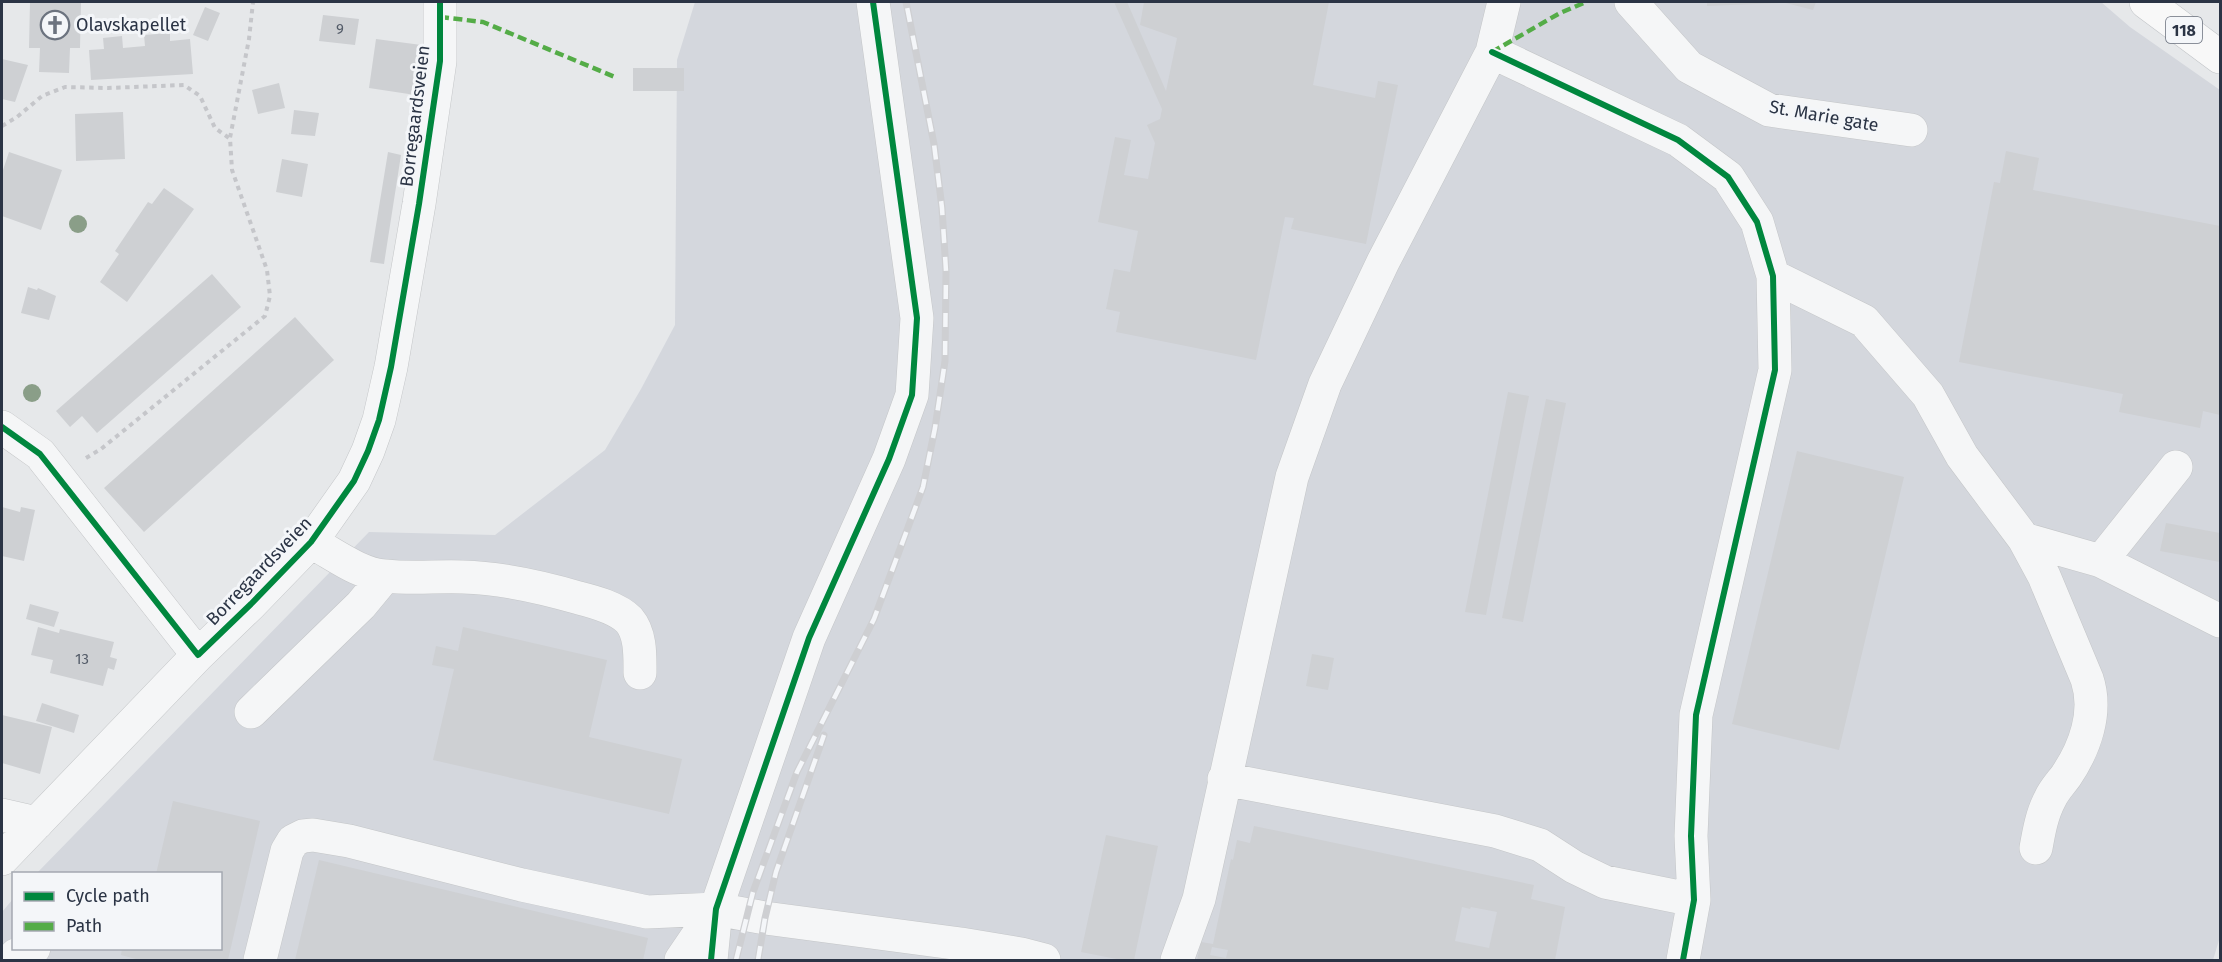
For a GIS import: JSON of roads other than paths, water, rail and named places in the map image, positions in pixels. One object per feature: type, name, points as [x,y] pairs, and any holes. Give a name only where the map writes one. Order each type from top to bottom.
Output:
[{"type":"main road","name":"118","points":[[2146,2],[2220,57]]},
{"type":"street","name":"Borregaardsveien","points":[[2,859],[198,655],[284,572],[311,542],[354,481],[379,420],[391,367],[419,204],[440,61],[440,2]]},
{"type":"street","points":[[711,960],[716,909],[809,638],[889,459],[912,395],[917,318],[873,2]]},
{"type":"street","points":[[1178,960],[1199,899],[1292,477],[1326,384],[1383,262],[1492,52],[1504,2]]},
{"type":"street","name":"St. Marie gate","points":[[1631,2],[1689,67],[1769,110],[1911,130]]},
{"type":"street","points":[[1492,52],[1678,140],[1728,177],[1758,222],[1773,276],[1775,370],[1696,715],[1691,836],[1694,900],[1683,960]]},
{"type":"street","points":[[1773,276],[1864,321],[1928,395],[1962,456],[2024,539],[2044,576],[2083,668],[2091,691],[2092,707],[2085,741],[2067,774],[2050,797],[2042,817],[2036,848]]},
{"type":"street","points":[[2,427],[40,454],[198,655]]},
{"type":"street","points":[[2101,561],[2176,467]]},
{"type":"street","points":[[2024,539],[2101,561],[2220,621]]},
{"type":"street","points":[[311,542],[368,573],[385,576],[499,580],[549,589],[596,603],[619,613],[632,625],[639,641],[640,673]]},
{"type":"street","points":[[251,712],[361,605],[385,576]]},
{"type":"street","points":[[1224,779],[1495,831],[1540,845],[1574,867],[1605,882],[1694,900]]},
{"type":"street","points":[[2,815],[37,823]]},
{"type":"street","points":[[260,960],[287,851],[293,841],[303,836],[313,835],[349,841],[522,885],[647,912],[716,909],[962,944],[1044,960]]},
{"type":"street","points":[[681,960],[716,909]]},
{"type":"street","points":[[11,960],[16,955],[29,950]]},
{"type":"railway","points":[[736,960],[753,892],[797,772],[874,619],[923,487],[935,428],[945,361],[946,271],[942,208],[934,144],[906,2]]},
{"type":"railway","points":[[758,960],[776,872],[824,735]]},
{"type":"place","name":"Olavskapellet","points":[[55,25]]}]
